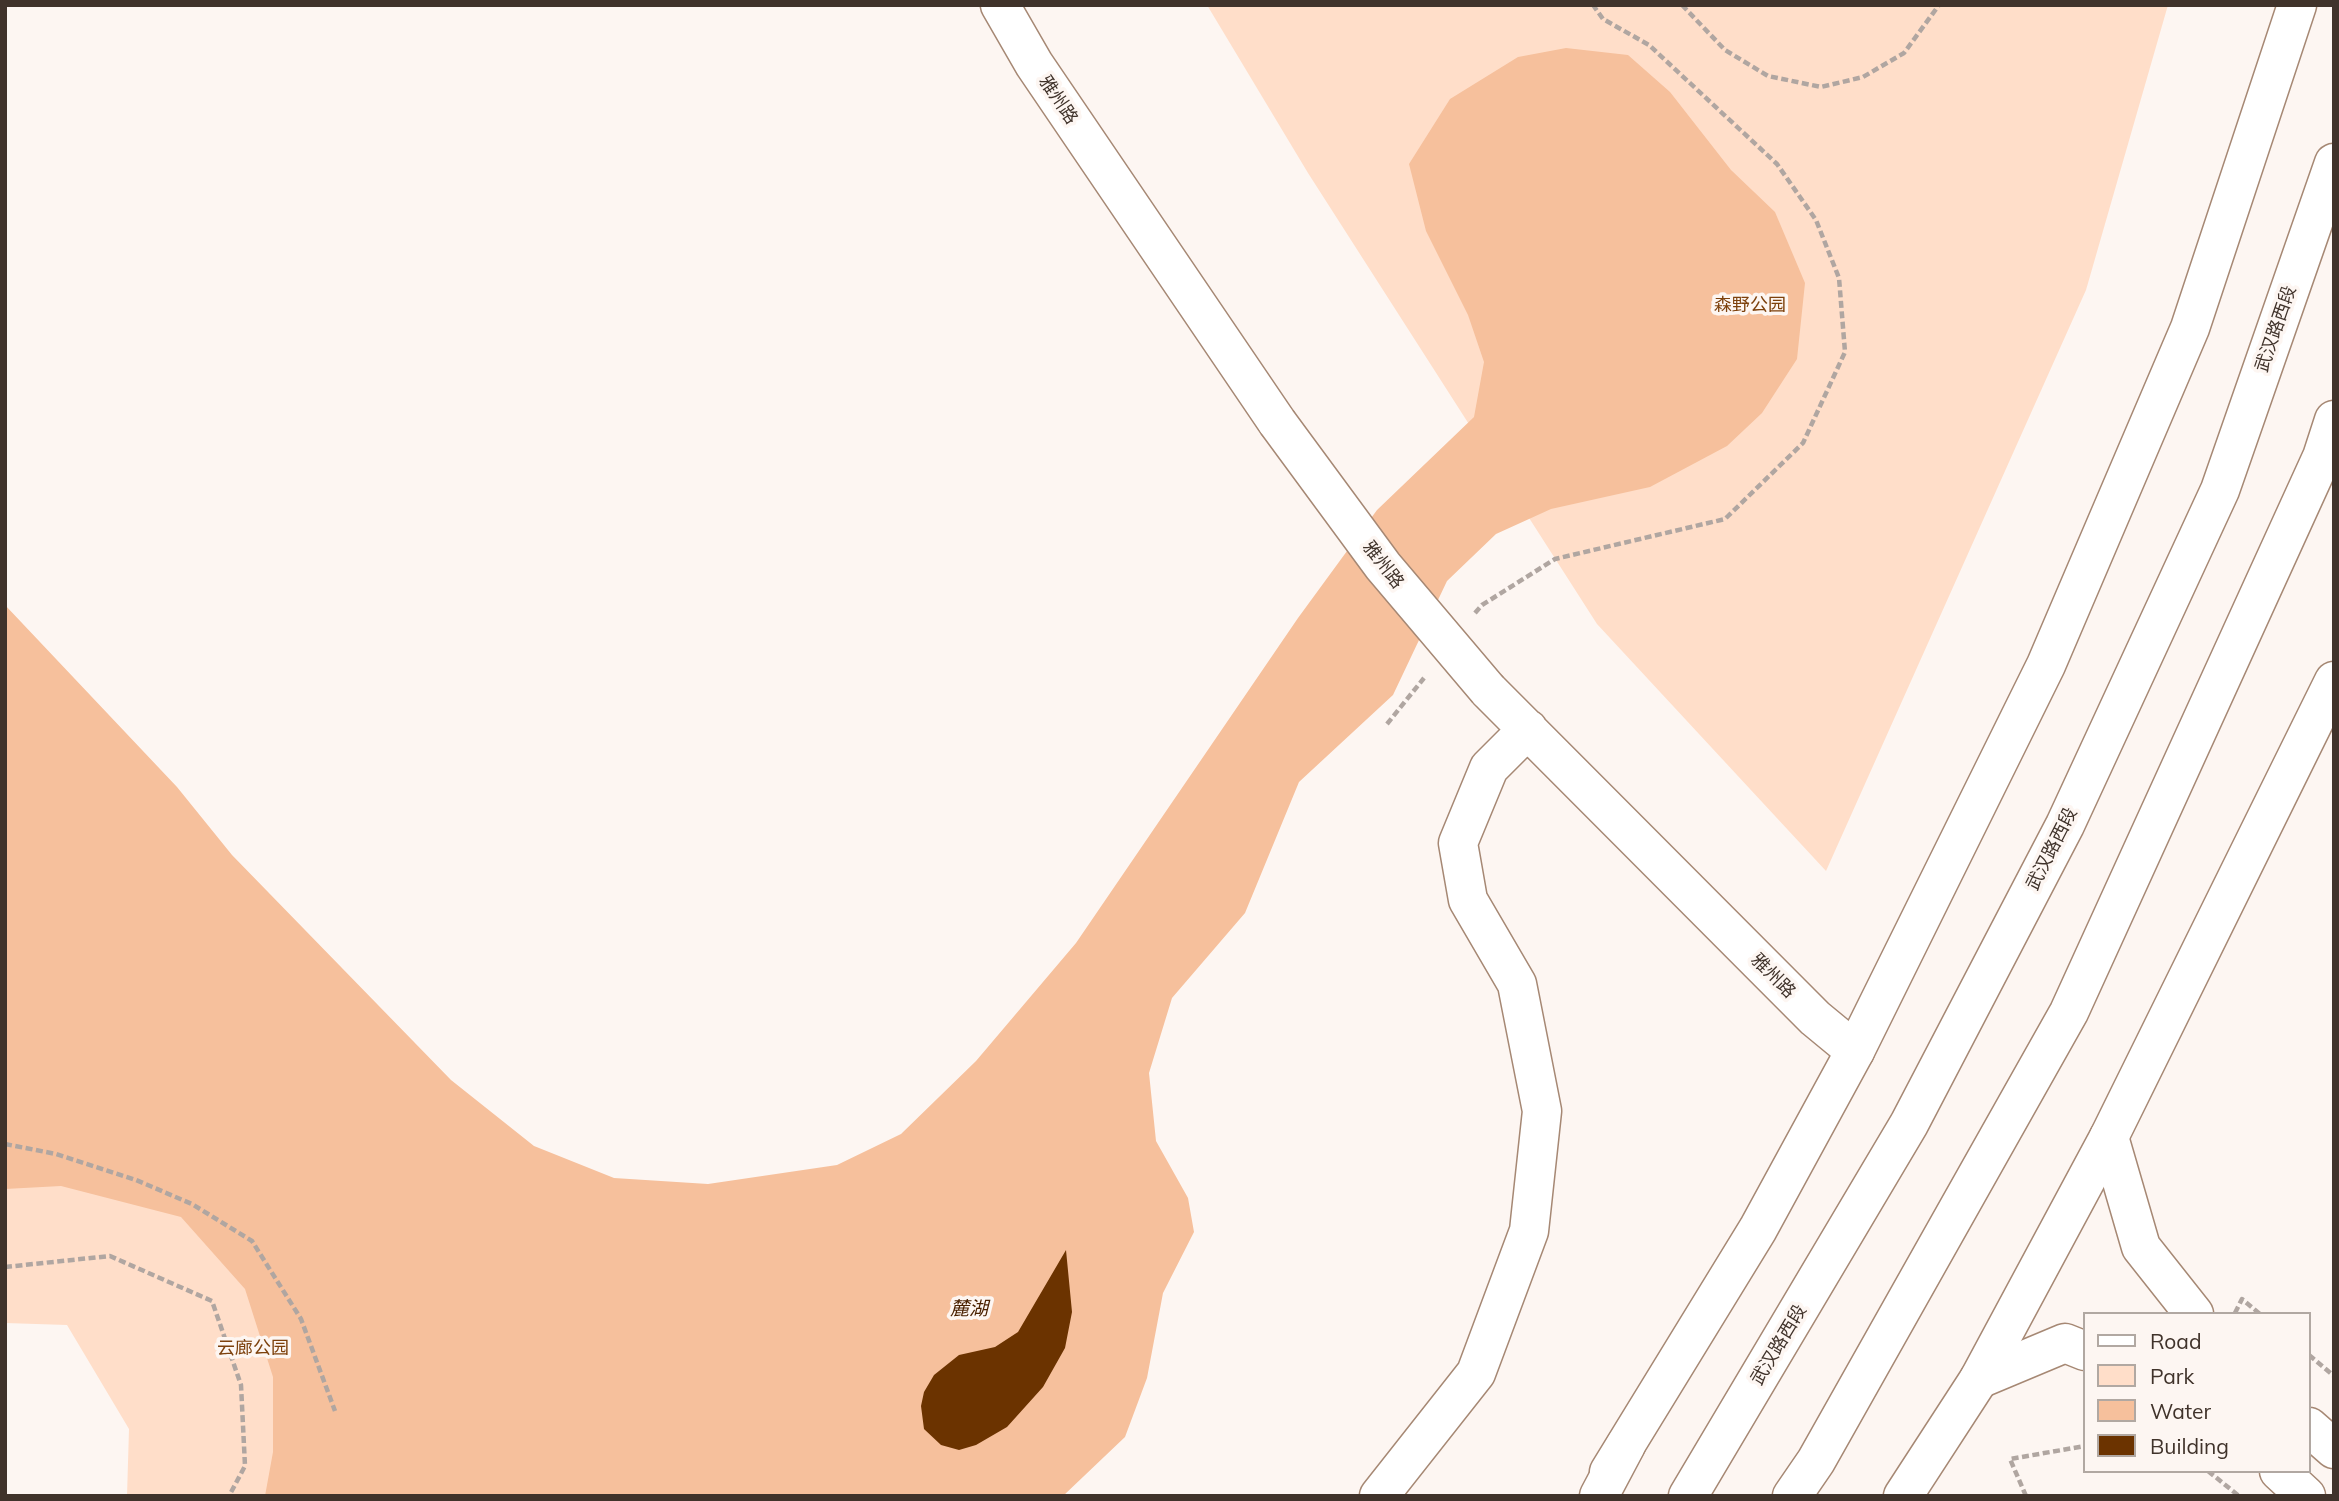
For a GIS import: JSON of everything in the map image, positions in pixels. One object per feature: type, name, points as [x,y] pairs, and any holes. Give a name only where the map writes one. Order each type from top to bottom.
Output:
[{"type":"main road","name":"雅州路","points":[[1000,5],[1034,64],[1277,422],[1382,566],[1488,690],[1815,1018],[1855,1051]]},
{"type":"main road","points":[[1593,1496],[1758,1229],[1855,1051],[2046,665],[2190,328],[2297,5]]},
{"type":"main road","name":"武汉路西段","points":[[1688,1496],[1909,1124],[2065,825],[2220,490],[2334,163]]},
{"type":"main road","points":[[1792,1496],[1816,1461],[2069,1012],[2322,457],[2334,420]]},
{"type":"main road","points":[[1903,1496],[1979,1379],[2109,1137],[2334,681]]},
{"type":"main road","points":[[1379,1496],[1476,1373],[1529,1231],[1542,1111],[1517,984],[1468,900],[1458,843],[1489,768],[1528,729]]},
{"type":"main road","points":[[2109,1137],[2141,1247],[2192,1312]]},
{"type":"main road","points":[[1979,1379],[2065,1343],[2084,1351]]},
{"type":"main road","points":[[2311,1429],[2334,1449]]},
{"type":"main road","points":[[1599,1496],[1626,1445]]},
{"type":"main road","points":[[2281,1473],[2306,1496]]},
{"type":"path","points":[[1473,616],[1482,605],[1555,559],[1725,519],[1803,443],[1845,352],[1839,278],[1816,220],[1777,164],[1649,46],[1603,19],[1593,5]]},
{"type":"path","points":[[1682,5],[1725,50],[1768,76],[1821,87],[1863,78],[1904,52],[1939,5]]},
{"type":"path","points":[[1387,724],[1430,670]]},
{"type":"path","points":[[5,1144],[56,1154],[136,1180],[192,1204],[252,1241],[301,1319],[335,1412]]},
{"type":"path","points":[[5,1267],[110,1256],[212,1301],[241,1385],[245,1466],[229,1496]]},
{"type":"path","points":[[2235,1312],[2242,1299],[2258,1312]]},
{"type":"path","points":[[2311,1357],[2334,1376]]},
{"type":"path","points":[[2026,1496],[2010,1459],[2084,1446]]},
{"type":"path","points":[[2210,1473],[2239,1496]]},
{"type":"green space","name":"森野公园","points":[[1207,5],[2168,5],[2086,290],[1826,871],[1597,624],[1308,173]]},
{"type":"green space","name":"云廊公园","points":[[5,906],[623,1496],[127,1496],[129,1429],[67,1325],[5,1323]]},
{"type":"water","name":"麓湖","points":[[1566,48],[1628,55],[1670,92],[1731,170],[1775,212],[1805,283],[1797,359],[1762,413],[1727,446],[1650,487],[1551,509],[1496,534],[1447,581],[1393,695],[1299,782],[1245,913],[1172,998],[1149,1073],[1156,1141],[1188,1198],[1194,1232],[1163,1293],[1147,1378],[1125,1437],[1063,1496],[265,1496],[273,1452],[273,1377],[245,1289],[181,1217],[61,1186],[5,1189],[5,605],[177,787],[232,855],[451,1080],[534,1146],[614,1178],[708,1184],[837,1165],[901,1134],[976,1061],[1076,943],[1298,618],[1377,510],[1474,417],[1484,362],[1468,315],[1426,231],[1409,164],[1450,99],[1518,57]]},
{"type":"building","points":[[1066,1250],[1072,1312],[1065,1348],[1043,1387],[1007,1427],[976,1445],[959,1450],[941,1445],[924,1429],[921,1406],[924,1392],[934,1375],[959,1355],[995,1347],[1018,1332]]}]
